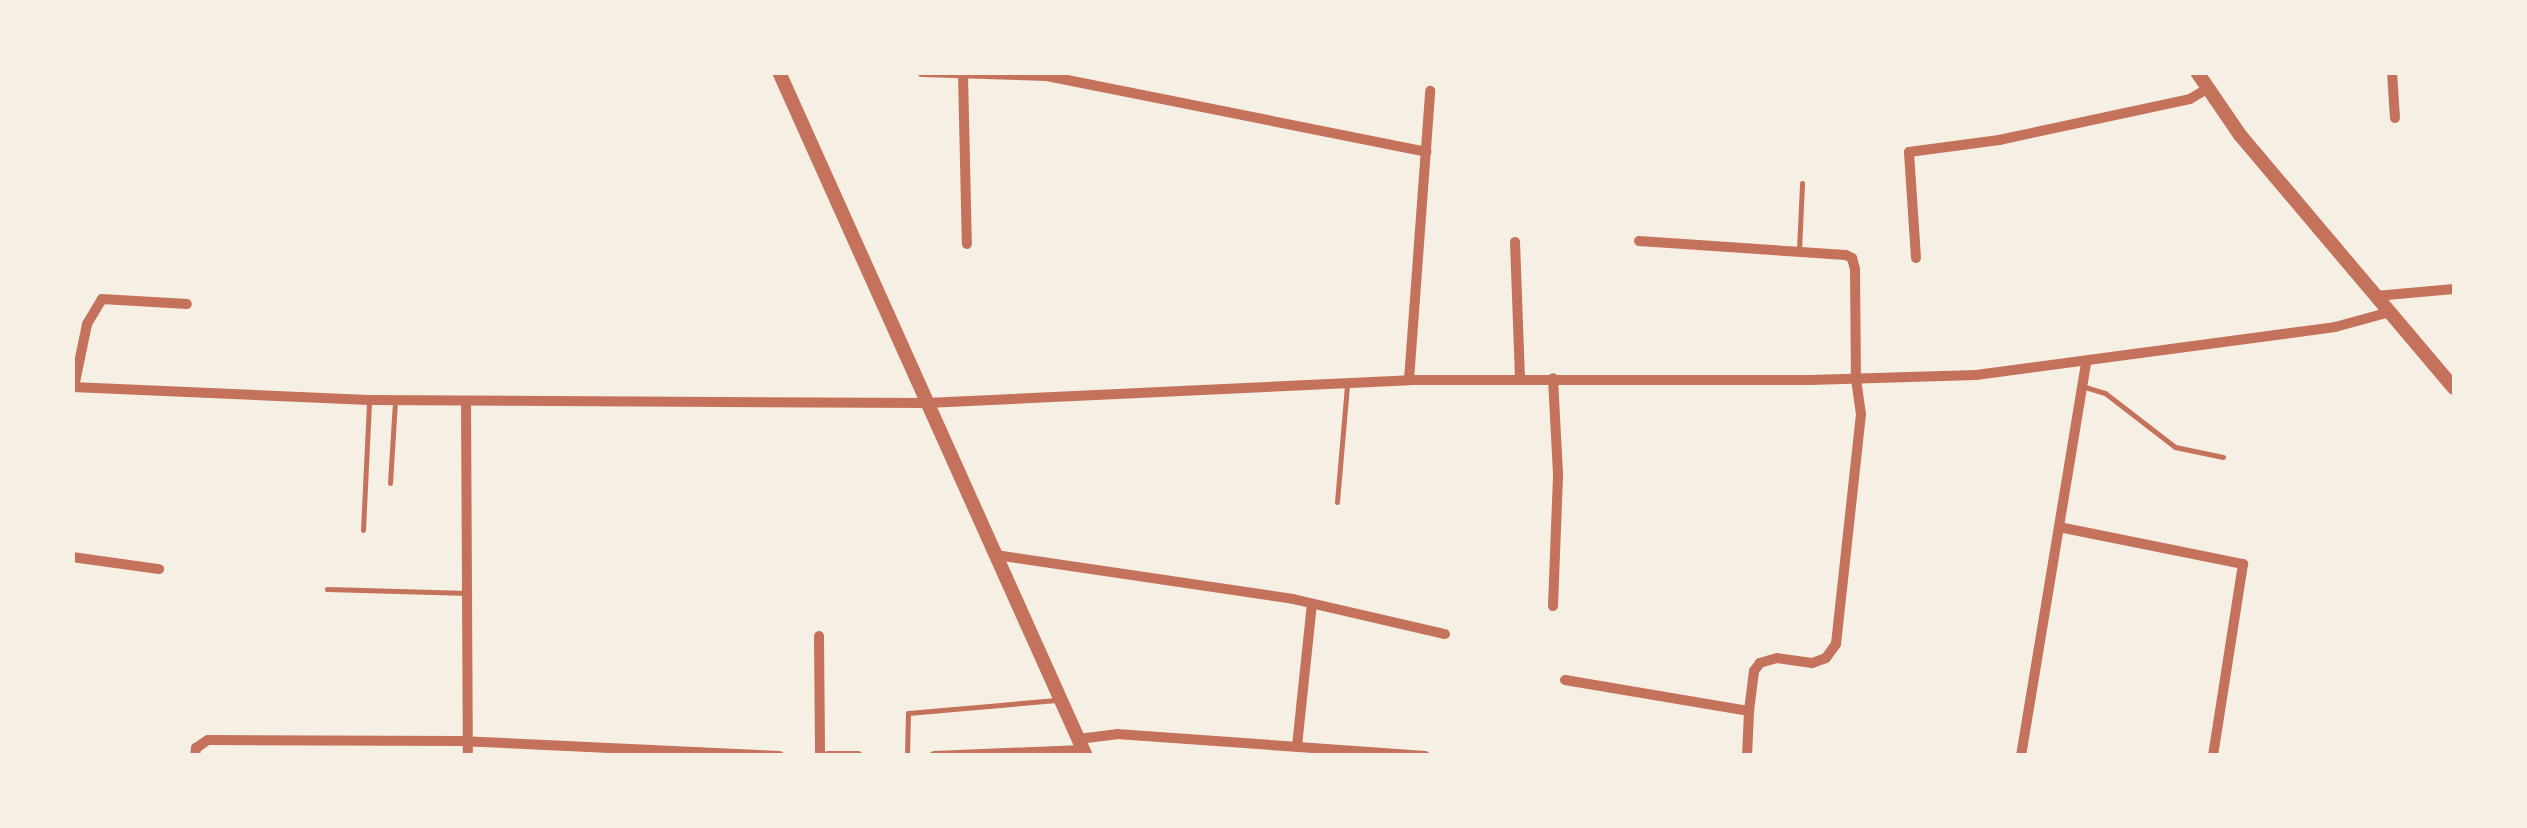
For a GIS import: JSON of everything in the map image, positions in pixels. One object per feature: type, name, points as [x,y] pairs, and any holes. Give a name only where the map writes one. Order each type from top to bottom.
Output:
[{"type":"street","points":[[779,72],[1083,748]]},
{"type":"street","points":[[922,72],[1046,76],[1426,152]]},
{"type":"street","points":[[2198,72],[2240,135],[2454,388]]},
{"type":"street","points":[[2392,72],[2394,118]]},
{"type":"street","points":[[963,74],[967,244]]},
{"type":"street","points":[[1916,258],[1909,152],[2076,123],[2190,98],[2208,88]]},
{"type":"street","points":[[1409,380],[1430,90]]},
{"type":"street","points":[[1639,241],[1852,258],[1861,414],[1836,644],[1826,658],[1812,663],[1777,658],[1760,663],[1754,671],[1748,756]]},
{"type":"street","points":[[1515,242],[1520,378]]},
{"type":"street","points":[[2376,296],[2454,288]]},
{"type":"street","points":[[188,304],[102,299],[86,324],[73,387],[369,400],[927,402],[1409,380],[1976,375],[2335,327],[2390,312]]},
{"type":"street","points":[[2021,756],[2086,362]]},
{"type":"street","points":[[1552,606],[1558,474],[1553,378]]},
{"type":"street","points":[[466,401],[468,756]]},
{"type":"street","points":[[2059,527],[2244,564],[2214,756]]},
{"type":"street","points":[[996,555],[1312,604],[1445,634]]},
{"type":"street","points":[[72,556],[159,569]]},
{"type":"street","points":[[1297,746],[1312,604]]},
{"type":"street","points":[[820,636],[820,756]]},
{"type":"street","points":[[1565,680],[1749,711]]},
{"type":"street","points":[[934,756],[1083,748],[1117,734],[1425,756]]},
{"type":"street","points":[[195,756],[196,748],[208,740],[469,742],[780,756]]},
{"type":"street","points":[[346,756],[349,741]]},
{"type":"street","points":[[828,756],[858,756]]},
{"type":"lane","points":[[1799,254],[1802,184]]},
{"type":"lane","points":[[1336,502],[1347,383]]},
{"type":"lane","points":[[2082,386],[2105,393],[2176,447],[2224,457]]},
{"type":"lane","points":[[363,530],[369,400]]},
{"type":"lane","points":[[390,483],[395,400]]},
{"type":"lane","points":[[326,589],[468,593]]},
{"type":"lane","points":[[906,756],[908,712],[1060,700]]}]
